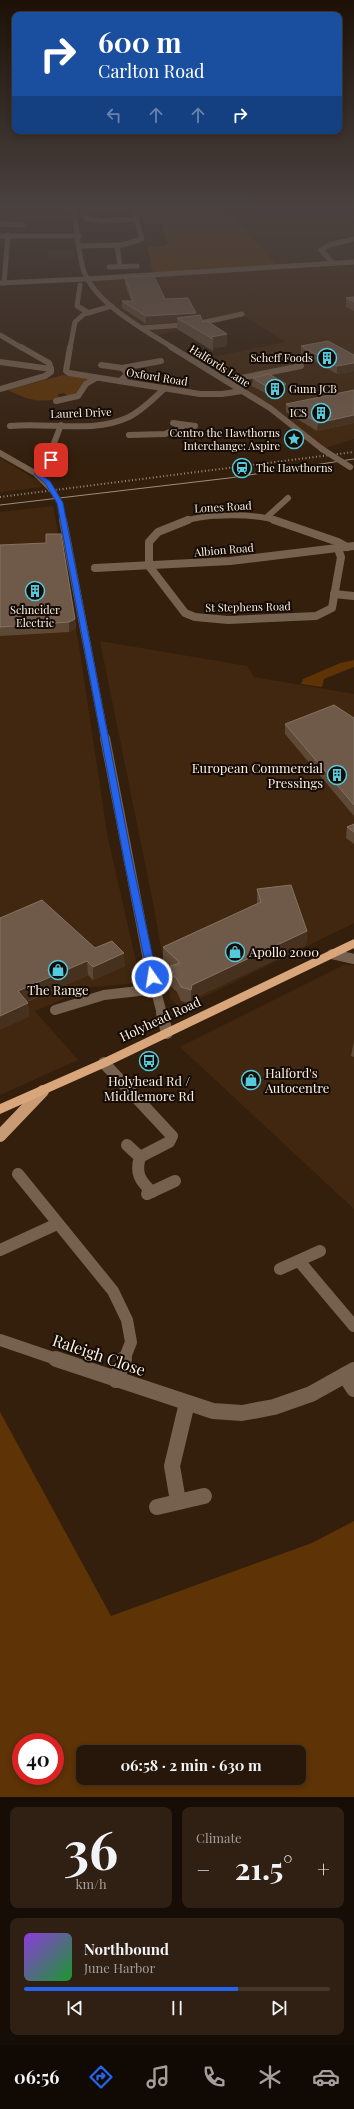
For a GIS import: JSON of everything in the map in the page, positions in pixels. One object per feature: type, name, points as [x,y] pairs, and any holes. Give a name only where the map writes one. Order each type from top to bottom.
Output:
[{"type":"highway","name":"Holyhead Road","points":[[0,1109],[104,1063],[354,943]]},
{"type":"main road","points":[[0,1136],[43,1091]]},
{"type":"street","points":[[79,294],[77,306],[88,312],[114,308]]},
{"type":"street","name":"Halfords Lane","points":[[100,294],[114,308],[142,328],[242,391],[283,424],[294,429],[352,468]]},
{"type":"street","name":"Oxford Road","points":[[88,312],[79,317],[75,322],[66,370],[69,373],[210,395],[242,391]]},
{"type":"street","points":[[142,328],[196,324],[242,314]]},
{"type":"street","points":[[0,335],[49,363],[51,369]]},
{"type":"street","points":[[0,362],[51,369]]},
{"type":"street","points":[[101,366],[122,368],[152,363],[160,364]]},
{"type":"street","points":[[226,381],[301,366]]},
{"type":"street","points":[[120,381],[128,374],[122,368]]},
{"type":"street","points":[[0,389],[41,378],[50,372],[51,369]]},
{"type":"street","points":[[56,401],[63,396],[78,396],[86,384],[96,378]]},
{"type":"street","name":"Laurel Drive","points":[[10,426],[92,425],[125,431],[137,412],[165,388]]},
{"type":"street","points":[[173,423],[183,426],[195,426]]},
{"type":"street","points":[[54,443],[61,425]]},
{"type":"street","points":[[125,431],[164,434],[183,426]]},
{"type":"street","points":[[0,453],[37,474],[47,482],[60,503],[135,896],[167,1033]]},
{"type":"street","points":[[37,474],[48,469],[51,460],[50,457]]},
{"type":"street","points":[[267,517],[288,498]]},
{"type":"street","name":"Lones Road","points":[[149,566],[149,542],[158,532],[174,524],[193,518],[212,516],[235,515],[267,517],[350,547]]},
{"type":"street","name":"Albion Road","points":[[96,568],[230,561],[350,547]]},
{"type":"street","name":"St Stephens Road","points":[[149,566],[185,613],[200,619],[214,620],[316,616],[325,613],[332,608],[341,557],[338,549]]},
{"type":"street","points":[[334,594],[354,596]]},
{"type":"street","points":[[332,954],[354,959]]},
{"type":"street","points":[[55,1010],[92,996],[134,990],[156,989]]},
{"type":"street","points":[[104,1063],[172,1136],[169,1142],[140,1158],[136,1167],[137,1175],[148,1193],[175,1181]]},
{"type":"street","points":[[127,1145],[140,1158]]},
{"type":"street","points":[[18,1174],[57,1224],[81,1250],[113,1291],[127,1320],[131,1342],[116,1380]]},
{"type":"street","points":[[0,1250],[57,1224]]},
{"type":"street","points":[[280,1269],[320,1251]]},
{"type":"street","points":[[299,1261],[354,1326]]},
{"type":"street","name":"Raleigh Close","points":[[0,1340],[116,1380],[213,1411],[242,1413],[274,1406],[311,1394],[350,1373],[354,1389]]},
{"type":"street","points":[[178,1502],[172,1466],[187,1403]]},
{"type":"street","points":[[157,1507],[204,1496]]},
{"type":"shaded area","points":[[100,294],[354,294],[354,439],[322,449],[258,402],[193,361],[286,342],[244,316],[154,336],[112,306]]},
{"type":"shaded area","points":[[63,375],[90,379],[78,393],[69,396],[64,393],[58,394],[59,398],[45,401],[33,400],[8,390]]},
{"type":"shaded area","points":[[0,458],[40,482],[42,487],[0,492]]},
{"type":"shaded area","points":[[53,506],[79,646],[108,839],[141,983],[91,987],[35,1011],[78,1060],[0,1095],[0,512]]},
{"type":"shaded area","points":[[100,641],[247,666],[254,677],[354,694],[354,923],[181,1008],[170,999],[155,913]]},
{"type":"shaded area","points":[[354,660],[354,667],[324,679],[322,687],[301,684],[303,679],[340,663]]},
{"type":"shaded area","points":[[344,965],[354,965],[354,1209],[180,1047]]},
{"type":"shaded area","points":[[0,1412],[111,1616],[312,1543],[354,1521],[354,1797],[0,1797]]},
{"type":"building","points":[[131,294],[163,294],[165,299],[188,298],[196,313],[146,316],[122,301],[133,301]]},
{"type":"building","points":[[354,297],[354,302],[346,298]]},
{"type":"building","points":[[200,315],[203,322],[207,321],[227,334],[211,337],[213,339],[177,318]]},
{"type":"building","points":[[328,341],[354,355],[354,363],[337,366],[301,346]]},
{"type":"building","points":[[269,374],[286,384],[269,388],[253,378]]},
{"type":"building","name":"ICS","points":[[354,390],[354,415],[318,423],[286,404]]},
{"type":"building","name":"Schneider Electric","points":[[46,534],[61,534],[75,619],[69,622],[0,627],[0,545],[46,543]]},
{"type":"building","name":"European Commercial Pressings","points":[[334,705],[354,718],[354,805],[285,724]]},
{"type":"building","points":[[354,824],[354,832],[347,827]]},
{"type":"building","name":"Apollo 2000","points":[[291,885],[307,931],[192,985],[191,990],[181,987],[177,979],[165,968],[180,963],[163,947],[261,902],[257,889]]},
{"type":"building","name":"The Range","points":[[42,900],[95,948],[112,941],[124,953],[93,967],[87,961],[18,991],[28,1003],[0,1016],[0,918]]},
{"type":"tram line","points":[[0,505],[229,478],[354,459]]},
{"type":"railway","points":[[0,497],[354,452]]},
{"type":"place","name":"Scheff Foods","points":[[327,358]]},
{"type":"place","name":"Gunn JCB","points":[[275,389]]},
{"type":"place","name":"ICS","points":[[321,413]]},
{"type":"place","name":"Centro the Hawthorns Interchange: Aspire","points":[[294,439]]},
{"type":"place","name":"The Hawthorns","points":[[242,468]]},
{"type":"place","name":"Schneider Electric","points":[[35,591]]},
{"type":"place","name":"European Commercial Pressings","points":[[337,775]]},
{"type":"place","name":"Apollo 2000","points":[[235,952]]},
{"type":"place","name":"The Range","points":[[58,970]]},
{"type":"place","name":"Holyhead Rd / Middlemore Rd","points":[[149,1061]]},
{"type":"place","name":"Halford's Autocentre","points":[[251,1080]]},
{"type":"route","points":[[51,460],[48,469],[37,474],[47,482],[60,503],[64,532],[93,670],[129,865],[152,977]]}]
